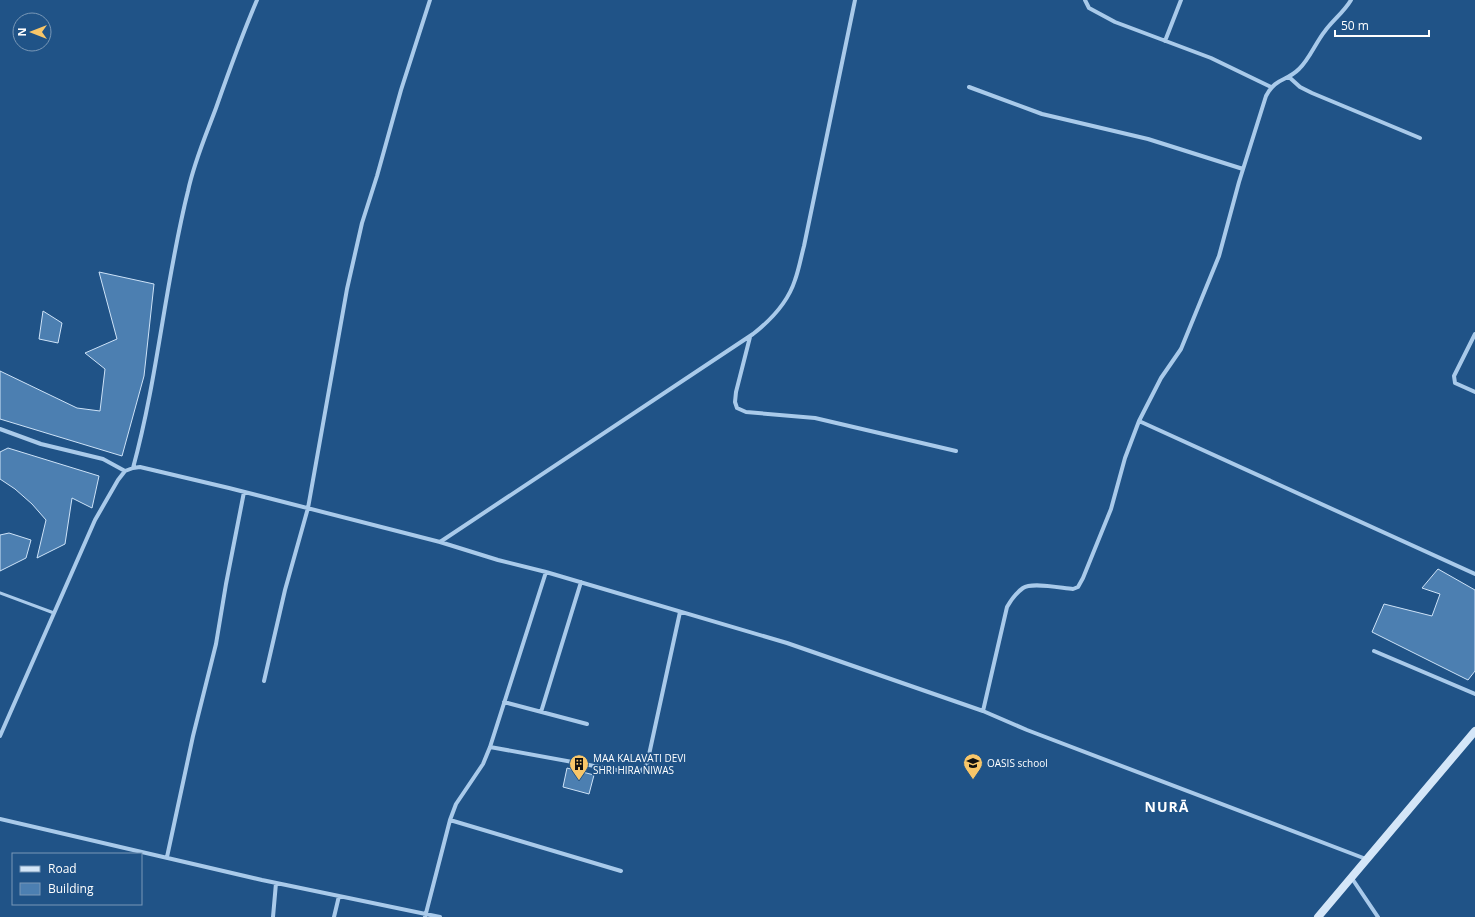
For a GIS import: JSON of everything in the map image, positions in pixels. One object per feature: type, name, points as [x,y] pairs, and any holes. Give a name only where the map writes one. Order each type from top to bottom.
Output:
[{"type":"main road","points":[[1318,917],[1351,876],[1475,731]]},
{"type":"street","points":[[133,468],[150,398],[175,249],[188,190],[198,156],[218,100],[257,0]]},
{"type":"street","points":[[264,681],[285,590],[308,508],[341,318],[362,223],[401,90],[430,0]]},
{"type":"street","points":[[440,542],[750,336],[768,322],[782,305],[795,281],[804,246],[855,0]]},
{"type":"street","points":[[1085,0],[1089,8],[1115,22],[1211,58],[1271,87]]},
{"type":"street","points":[[1166,41],[1181,0]]},
{"type":"street","points":[[983,711],[1007,607],[1014,596],[1024,587],[1032,585],[1073,589],[1078,587],[1083,578],[1111,509],[1138,421],[1161,378],[1181,350],[1219,256],[1243,169],[1266,96],[1276,82],[1289,77],[1300,68],[1324,32],[1351,0]]},
{"type":"street","points":[[1289,77],[1300,87],[1312,93],[1420,138]]},
{"type":"street","points":[[969,87],[1042,114],[1148,139],[1243,169]]},
{"type":"street","points":[[1475,334],[1454,376],[1455,383],[1475,392]]},
{"type":"street","points":[[750,336],[736,392],[735,402],[737,408],[752,413],[815,418],[956,451]]},
{"type":"street","points":[[1138,421],[1475,574]]},
{"type":"street","points":[[0,429],[41,444],[103,459],[126,470]]},
{"type":"street","points":[[1,733],[95,520],[118,480],[126,470],[133,468],[150,468],[440,542],[787,643],[983,711],[1027,730],[1366,859]]},
{"type":"street","points":[[167,857],[193,736],[216,644],[244,492]]},
{"type":"street","points":[[426,916],[450,820],[456,804],[483,764],[490,747],[546,572]]},
{"type":"street","points":[[541,712],[581,582]]},
{"type":"street","points":[[490,747],[633,773],[641,771],[647,764],[680,612]]},
{"type":"street","points":[[1374,651],[1475,694]]},
{"type":"street","points":[[504,702],[587,724]]},
{"type":"street","points":[[0,819],[276,883],[426,916],[440,917]]},
{"type":"street","points":[[450,820],[621,871]]},
{"type":"street","points":[[1351,876],[1378,917]]},
{"type":"street","points":[[272,917],[276,883]]},
{"type":"street","points":[[334,917],[339,896]]},
{"type":"lane","points":[[0,593],[54,613]]},
{"type":"building","points":[[99,272],[154,284],[144,376],[122,456],[0,419],[0,371],[77,408],[100,411],[105,369],[85,353],[117,339]]},
{"type":"building","points":[[43,311],[62,323],[58,343],[39,339]]},
{"type":"building","points":[[8,448],[99,476],[92,508],[72,498],[65,544],[37,558],[46,520],[32,504],[15,489],[0,479],[0,452]]},
{"type":"building","points":[[9,533],[31,540],[26,558],[0,571],[0,535]]},
{"type":"building","points":[[1438,569],[1475,590],[1475,671],[1468,680],[1372,632],[1384,604],[1432,616],[1440,594],[1422,588]]},
{"type":"building","name":"MAA KALAVATI DEVI SHRI HIRA NIWAS","points":[[567,768],[594,775],[589,794],[563,787]]},
{"type":"place","name":"OASIS school","points":[[973,780]]},
{"type":"place","name":"MAA KALAVATI DEVI SHRI HIRA NIWAS","points":[[579,781]]},
{"type":"district","name":"NURĀ","points":[[1167,807]]}]
